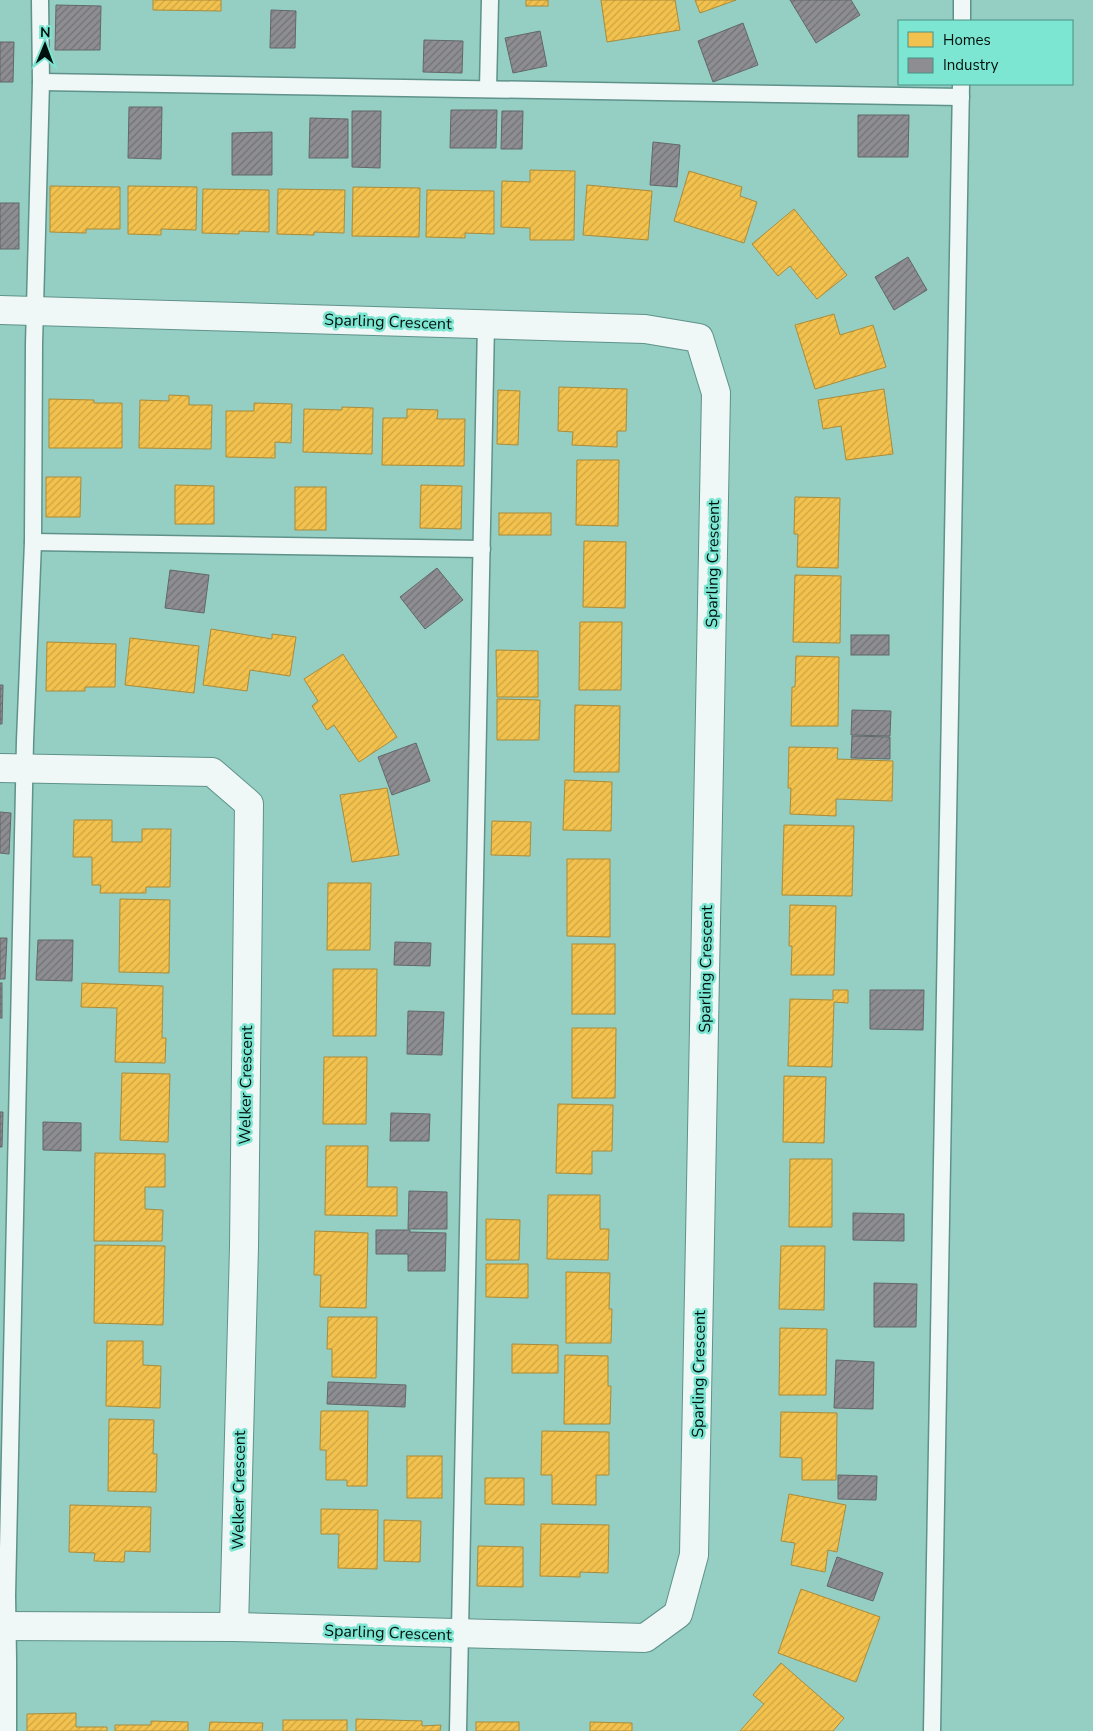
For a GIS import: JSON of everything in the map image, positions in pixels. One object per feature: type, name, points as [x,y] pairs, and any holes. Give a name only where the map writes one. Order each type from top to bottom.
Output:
[{"type":"street","name":"Sparling Crescent","points":[[0,310],[645,329],[699,338],[716,393],[694,1555],[678,1614],[645,1638],[234,1627],[4,1626]]},
{"type":"street","name":"Welker Crescent","points":[[12,768],[212,772],[249,804],[243,1256],[234,1627]]},
{"type":"lane","points":[[8,1731],[4,1626],[6,1596],[12,768],[33,542],[35,311],[41,82],[40,0]]},
{"type":"lane","points":[[488,90],[490,0]]},
{"type":"lane","points":[[962,0],[962,20]]},
{"type":"lane","points":[[41,82],[488,90],[961,90],[932,1731]]},
{"type":"lane","points":[[458,1731],[486,323]]},
{"type":"lane","points":[[33,542],[482,549]]},
{"type":"building: Homes","points":[[153,0],[221,0],[221,11],[153,10]]},
{"type":"building: Homes","points":[[526,0],[548,0],[548,6],[526,6]]},
{"type":"building: Homes","points":[[601,0],[675,0],[680,30],[607,42]]},
{"type":"building: Homes","points":[[695,0],[736,0],[700,13]]},
{"type":"building: Homes","points":[[530,170],[575,171],[574,240],[530,240],[530,228],[501,227],[502,181],[530,182]]},
{"type":"building: Homes","points":[[689,171],[742,187],[740,196],[757,202],[744,243],[674,221]]},
{"type":"building: Homes","points":[[587,185],[652,191],[648,240],[583,235]]},
{"type":"building: Homes","points":[[50,186],[120,187],[120,229],[86,229],[86,233],[50,232]]},
{"type":"building: Homes","points":[[128,186],[197,187],[196,230],[161,229],[161,235],[128,234]]},
{"type":"building: Homes","points":[[353,187],[420,188],[419,237],[352,236]]},
{"type":"building: Homes","points":[[203,189],[269,190],[269,232],[239,231],[239,234],[202,233]]},
{"type":"building: Homes","points":[[278,189],[345,190],[344,233],[314,232],[314,235],[277,234]]},
{"type":"building: Homes","points":[[427,190],[494,191],[494,234],[465,233],[465,238],[426,237]]},
{"type":"building: Homes","points":[[794,209],[847,275],[817,299],[790,266],[778,276],[752,244]]},
{"type":"building: Homes","points":[[834,314],[840,335],[873,325],[886,367],[815,389],[795,325]]},
{"type":"building: Homes","points":[[559,387],[627,389],[626,431],[617,431],[617,447],[572,445],[573,432],[558,431]]},
{"type":"building: Homes","points":[[884,389],[893,454],[846,460],[841,426],[823,429],[818,400]]},
{"type":"building: Homes","points":[[498,390],[520,391],[518,445],[497,444]]},
{"type":"building: Homes","points":[[169,395],[189,396],[189,405],[212,405],[211,449],[139,448],[140,400],[169,401]]},
{"type":"building: Homes","points":[[49,399],[94,400],[94,403],[122,403],[122,448],[49,448]]},
{"type":"building: Homes","points":[[254,403],[292,404],[291,443],[275,442],[275,458],[226,457],[226,411],[254,411]]},
{"type":"building: Homes","points":[[342,407],[373,408],[372,454],[303,452],[304,409],[342,410]]},
{"type":"building: Homes","points":[[407,409],[438,410],[437,419],[465,419],[464,466],[382,465],[383,418],[407,418]]},
{"type":"building: Homes","points":[[577,460],[619,460],[618,526],[576,525]]},
{"type":"building: Homes","points":[[46,477],[81,477],[80,517],[46,517]]},
{"type":"building: Homes","points":[[175,485],[214,486],[214,524],[175,524]]},
{"type":"building: Homes","points":[[421,485],[462,486],[461,529],[420,528]]},
{"type":"building: Homes","points":[[295,487],[326,487],[326,530],[295,530]]},
{"type":"building: Homes","points":[[795,497],[840,498],[838,568],[797,567],[798,534],[794,534]]},
{"type":"building: Homes","points":[[499,513],[551,513],[551,535],[499,535]]},
{"type":"building: Homes","points":[[584,541],[626,542],[625,608],[583,607]]},
{"type":"building: Homes","points":[[795,575],[841,576],[840,643],[793,642]]},
{"type":"building: Homes","points":[[580,622],[622,622],[621,690],[579,690]]},
{"type":"building: Homes","points":[[211,629],[272,639],[272,634],[296,637],[290,676],[250,670],[247,691],[203,685]]},
{"type":"building: Homes","points":[[130,638],[199,646],[194,693],[125,685]]},
{"type":"building: Homes","points":[[47,642],[116,644],[115,687],[85,687],[85,691],[46,691]]},
{"type":"building: Homes","points":[[496,650],[538,651],[538,697],[497,697]]},
{"type":"building: Homes","points":[[343,654],[397,737],[359,762],[334,725],[327,730],[312,706],[318,701],[304,679]]},
{"type":"building: Homes","points":[[796,656],[839,657],[838,726],[791,726],[792,687],[795,687]]},
{"type":"building: Homes","points":[[497,699],[540,700],[539,740],[497,740]]},
{"type":"building: Homes","points":[[575,705],[620,706],[619,772],[574,772]]},
{"type":"building: Homes","points":[[789,747],[838,748],[837,759],[893,761],[892,801],[836,799],[836,816],[790,814],[791,788],[788,788]]},
{"type":"building: Homes","points":[[565,780],[612,782],[611,831],[563,830]]},
{"type":"building: Homes","points":[[387,788],[399,855],[352,862],[340,795]]},
{"type":"building: Homes","points":[[74,820],[112,820],[112,842],[142,842],[142,829],[171,829],[170,887],[146,887],[146,893],[100,893],[101,885],[92,885],[92,857],[73,857]]},
{"type":"building: Homes","points":[[492,821],[531,822],[530,856],[491,855]]},
{"type":"building: Homes","points":[[784,825],[854,826],[852,896],[782,895]]},
{"type":"building: Homes","points":[[567,859],[610,859],[610,937],[567,936]]},
{"type":"building: Homes","points":[[328,883],[371,883],[370,950],[327,950]]},
{"type":"building: Homes","points":[[120,899],[170,900],[169,973],[119,972]]},
{"type":"building: Homes","points":[[790,905],[836,906],[834,975],[791,975],[792,946],[789,946]]},
{"type":"building: Homes","points":[[572,944],[615,944],[615,1014],[572,1014]]},
{"type":"building: Homes","points":[[333,969],[377,969],[376,1036],[333,1036]]},
{"type":"building: Homes","points":[[82,983],[163,986],[162,1038],[166,1038],[165,1063],[115,1062],[117,1008],[81,1007]]},
{"type":"building: Homes","points":[[833,990],[848,990],[848,1003],[834,1002],[832,1067],[788,1066],[790,999],[833,1000]]},
{"type":"building: Homes","points":[[572,1028],[616,1028],[615,1098],[572,1098]]},
{"type":"building: Homes","points":[[324,1057],[367,1057],[366,1124],[323,1124]]},
{"type":"building: Homes","points":[[122,1073],[170,1074],[168,1142],[120,1140]]},
{"type":"building: Homes","points":[[784,1076],[826,1077],[824,1143],[783,1142]]},
{"type":"building: Homes","points":[[558,1104],[613,1105],[612,1151],[592,1151],[592,1174],[556,1173]]},
{"type":"building: Homes","points":[[326,1146],[368,1146],[367,1187],[397,1187],[397,1216],[325,1215]]},
{"type":"building: Homes","points":[[95,1153],[165,1154],[165,1187],[145,1187],[145,1209],[163,1210],[162,1241],[94,1241]]},
{"type":"building: Homes","points":[[790,1159],[832,1159],[832,1227],[789,1227]]},
{"type":"building: Homes","points":[[548,1195],[600,1195],[600,1229],[609,1229],[608,1260],[547,1259]]},
{"type":"building: Homes","points":[[486,1219],[520,1220],[519,1260],[486,1260]]},
{"type":"building: Homes","points":[[315,1231],[368,1233],[366,1308],[320,1307],[321,1275],[314,1275]]},
{"type":"building: Homes","points":[[95,1245],[165,1246],[163,1325],[94,1323]]},
{"type":"building: Homes","points":[[781,1246],[825,1246],[824,1310],[779,1309]]},
{"type":"building: Homes","points":[[486,1264],[528,1264],[528,1298],[486,1297]]},
{"type":"building: Homes","points":[[566,1272],[610,1273],[609,1309],[612,1309],[611,1343],[566,1343]]},
{"type":"building: Homes","points":[[328,1317],[377,1317],[376,1378],[332,1377],[332,1349],[327,1349]]},
{"type":"building: Homes","points":[[780,1328],[827,1329],[826,1395],[779,1395]]},
{"type":"building: Homes","points":[[107,1341],[143,1341],[143,1365],[161,1366],[160,1408],[106,1406]]},
{"type":"building: Homes","points":[[512,1344],[558,1345],[558,1373],[512,1373]]},
{"type":"building: Homes","points":[[565,1355],[608,1356],[608,1386],[611,1386],[610,1424],[564,1424]]},
{"type":"building: Homes","points":[[321,1411],[368,1411],[367,1486],[347,1486],[347,1480],[326,1480],[326,1450],[320,1450]]},
{"type":"building: Homes","points":[[781,1412],[837,1413],[836,1480],[802,1480],[802,1458],[780,1457]]},
{"type":"building: Homes","points":[[109,1419],[154,1420],[153,1454],[157,1454],[156,1492],[108,1491]]},
{"type":"building: Homes","points":[[542,1431],[609,1432],[609,1475],[596,1475],[596,1505],[552,1504],[552,1475],[541,1475]]},
{"type":"building: Homes","points":[[407,1456],[442,1456],[442,1498],[407,1498]]},
{"type":"building: Homes","points":[[485,1478],[524,1478],[524,1505],[485,1504]]},
{"type":"building: Homes","points":[[789,1494],[846,1505],[837,1552],[828,1550],[825,1572],[791,1565],[795,1543],[781,1541]]},
{"type":"building: Homes","points":[[70,1505],[151,1507],[150,1552],[125,1551],[124,1562],[94,1561],[95,1553],[69,1552]]},
{"type":"building: Homes","points":[[321,1509],[378,1510],[377,1569],[338,1568],[339,1534],[321,1534]]},
{"type":"building: Homes","points":[[384,1520],[421,1521],[420,1562],[384,1561]]},
{"type":"building: Homes","points":[[541,1524],[609,1525],[608,1573],[580,1572],[580,1577],[540,1576]]},
{"type":"building: Homes","points":[[478,1546],[523,1547],[523,1587],[477,1586]]},
{"type":"building: Homes","points":[[801,1589],[880,1617],[856,1682],[778,1653]]},
{"type":"building: Homes","points":[[781,1663],[844,1718],[833,1731],[740,1731],[764,1704],[753,1695]]},
{"type":"building: Homes","points":[[76,1713],[76,1727],[107,1727],[107,1731],[27,1731],[27,1714]]},
{"type":"building: Homes","points":[[356,1719],[422,1721],[422,1726],[441,1725],[440,1731],[356,1731]]},
{"type":"building: Homes","points":[[283,1720],[347,1720],[347,1731],[283,1731]]},
{"type":"building: Homes","points":[[151,1721],[188,1722],[188,1731],[115,1731],[115,1725],[151,1725]]},
{"type":"building: Homes","points":[[210,1722],[263,1723],[262,1731],[209,1731]]},
{"type":"building: Homes","points":[[476,1722],[519,1722],[519,1731],[476,1731]]},
{"type":"building: Homes","points":[[590,1722],[632,1723],[632,1731],[590,1731]]},
{"type":"building: Industry","points":[[790,0],[851,0],[860,15],[816,43]]},
{"type":"building: Industry","points":[[56,5],[101,6],[100,50],[55,50]]},
{"type":"building: Industry","points":[[271,10],[296,11],[295,48],[270,48]]},
{"type":"building: Industry","points":[[743,23],[758,65],[713,82],[698,41]]},
{"type":"building: Industry","points":[[540,31],[547,66],[513,73],[505,38]]},
{"type":"building: Industry","points":[[424,40],[463,41],[462,73],[423,72]]},
{"type":"building: Industry","points":[[0,42],[14,42],[13,82],[0,82]]},
{"type":"building: Industry","points":[[129,107],[162,107],[161,159],[128,158]]},
{"type":"building: Industry","points":[[451,110],[497,110],[496,148],[450,148]]},
{"type":"building: Industry","points":[[352,111],[381,111],[380,168],[352,167]]},
{"type":"building: Industry","points":[[502,111],[523,111],[522,149],[501,149]]},
{"type":"building: Industry","points":[[858,115],[909,115],[908,157],[858,157]]},
{"type":"building: Industry","points":[[310,118],[348,119],[348,158],[309,158]]},
{"type":"building: Industry","points":[[272,132],[272,175],[232,175],[232,133]]},
{"type":"building: Industry","points":[[653,142],[680,145],[677,187],[650,185]]},
{"type":"building: Industry","points":[[0,203],[19,203],[19,249],[0,249]]},
{"type":"building: Industry","points":[[908,257],[927,290],[894,310],[875,277]]},
{"type":"building: Industry","points":[[437,568],[463,600],[425,629],[400,597]]},
{"type":"building: Industry","points":[[170,570],[209,575],[204,613],[165,608]]},
{"type":"building: Industry","points":[[851,635],[889,635],[889,655],[851,655]]},
{"type":"building: Industry","points":[[0,685],[3,685],[2,724],[0,724]]},
{"type":"building: Industry","points":[[852,710],[891,711],[890,736],[851,735]]},
{"type":"building: Industry","points":[[852,736],[890,737],[890,759],[851,758]]},
{"type":"building: Industry","points":[[416,743],[430,781],[392,795],[378,757]]},
{"type":"building: Industry","points":[[0,812],[11,813],[9,854],[0,853]]},
{"type":"building: Industry","points":[[0,938],[7,938],[5,979],[0,979]]},
{"type":"building: Industry","points":[[38,940],[73,940],[72,981],[36,980]]},
{"type":"building: Industry","points":[[395,942],[431,943],[430,966],[394,965]]},
{"type":"building: Industry","points":[[0,983],[2,983],[2,1018],[0,1018]]},
{"type":"building: Industry","points":[[870,990],[924,990],[923,1030],[870,1029]]},
{"type":"building: Industry","points":[[408,1011],[444,1012],[442,1055],[407,1054]]},
{"type":"building: Industry","points":[[0,1112],[3,1112],[2,1147],[0,1147]]},
{"type":"building: Industry","points":[[391,1113],[430,1114],[429,1141],[390,1141]]},
{"type":"building: Industry","points":[[43,1122],[81,1123],[81,1151],[43,1150]]},
{"type":"building: Industry","points":[[409,1191],[447,1192],[447,1229],[408,1229]]},
{"type":"building: Industry","points":[[853,1213],[904,1214],[904,1241],[853,1240]]},
{"type":"building: Industry","points":[[376,1230],[446,1233],[445,1271],[408,1271],[408,1254],[376,1254]]},
{"type":"building: Industry","points":[[874,1283],[917,1284],[916,1327],[874,1327]]},
{"type":"building: Industry","points":[[836,1360],[874,1362],[873,1409],[834,1408]]},
{"type":"building: Industry","points":[[328,1382],[406,1385],[405,1407],[327,1404]]},
{"type":"building: Industry","points":[[838,1475],[877,1476],[876,1500],[838,1499]]},
{"type":"building: Industry","points":[[837,1557],[883,1573],[873,1601],[827,1586]]}]
